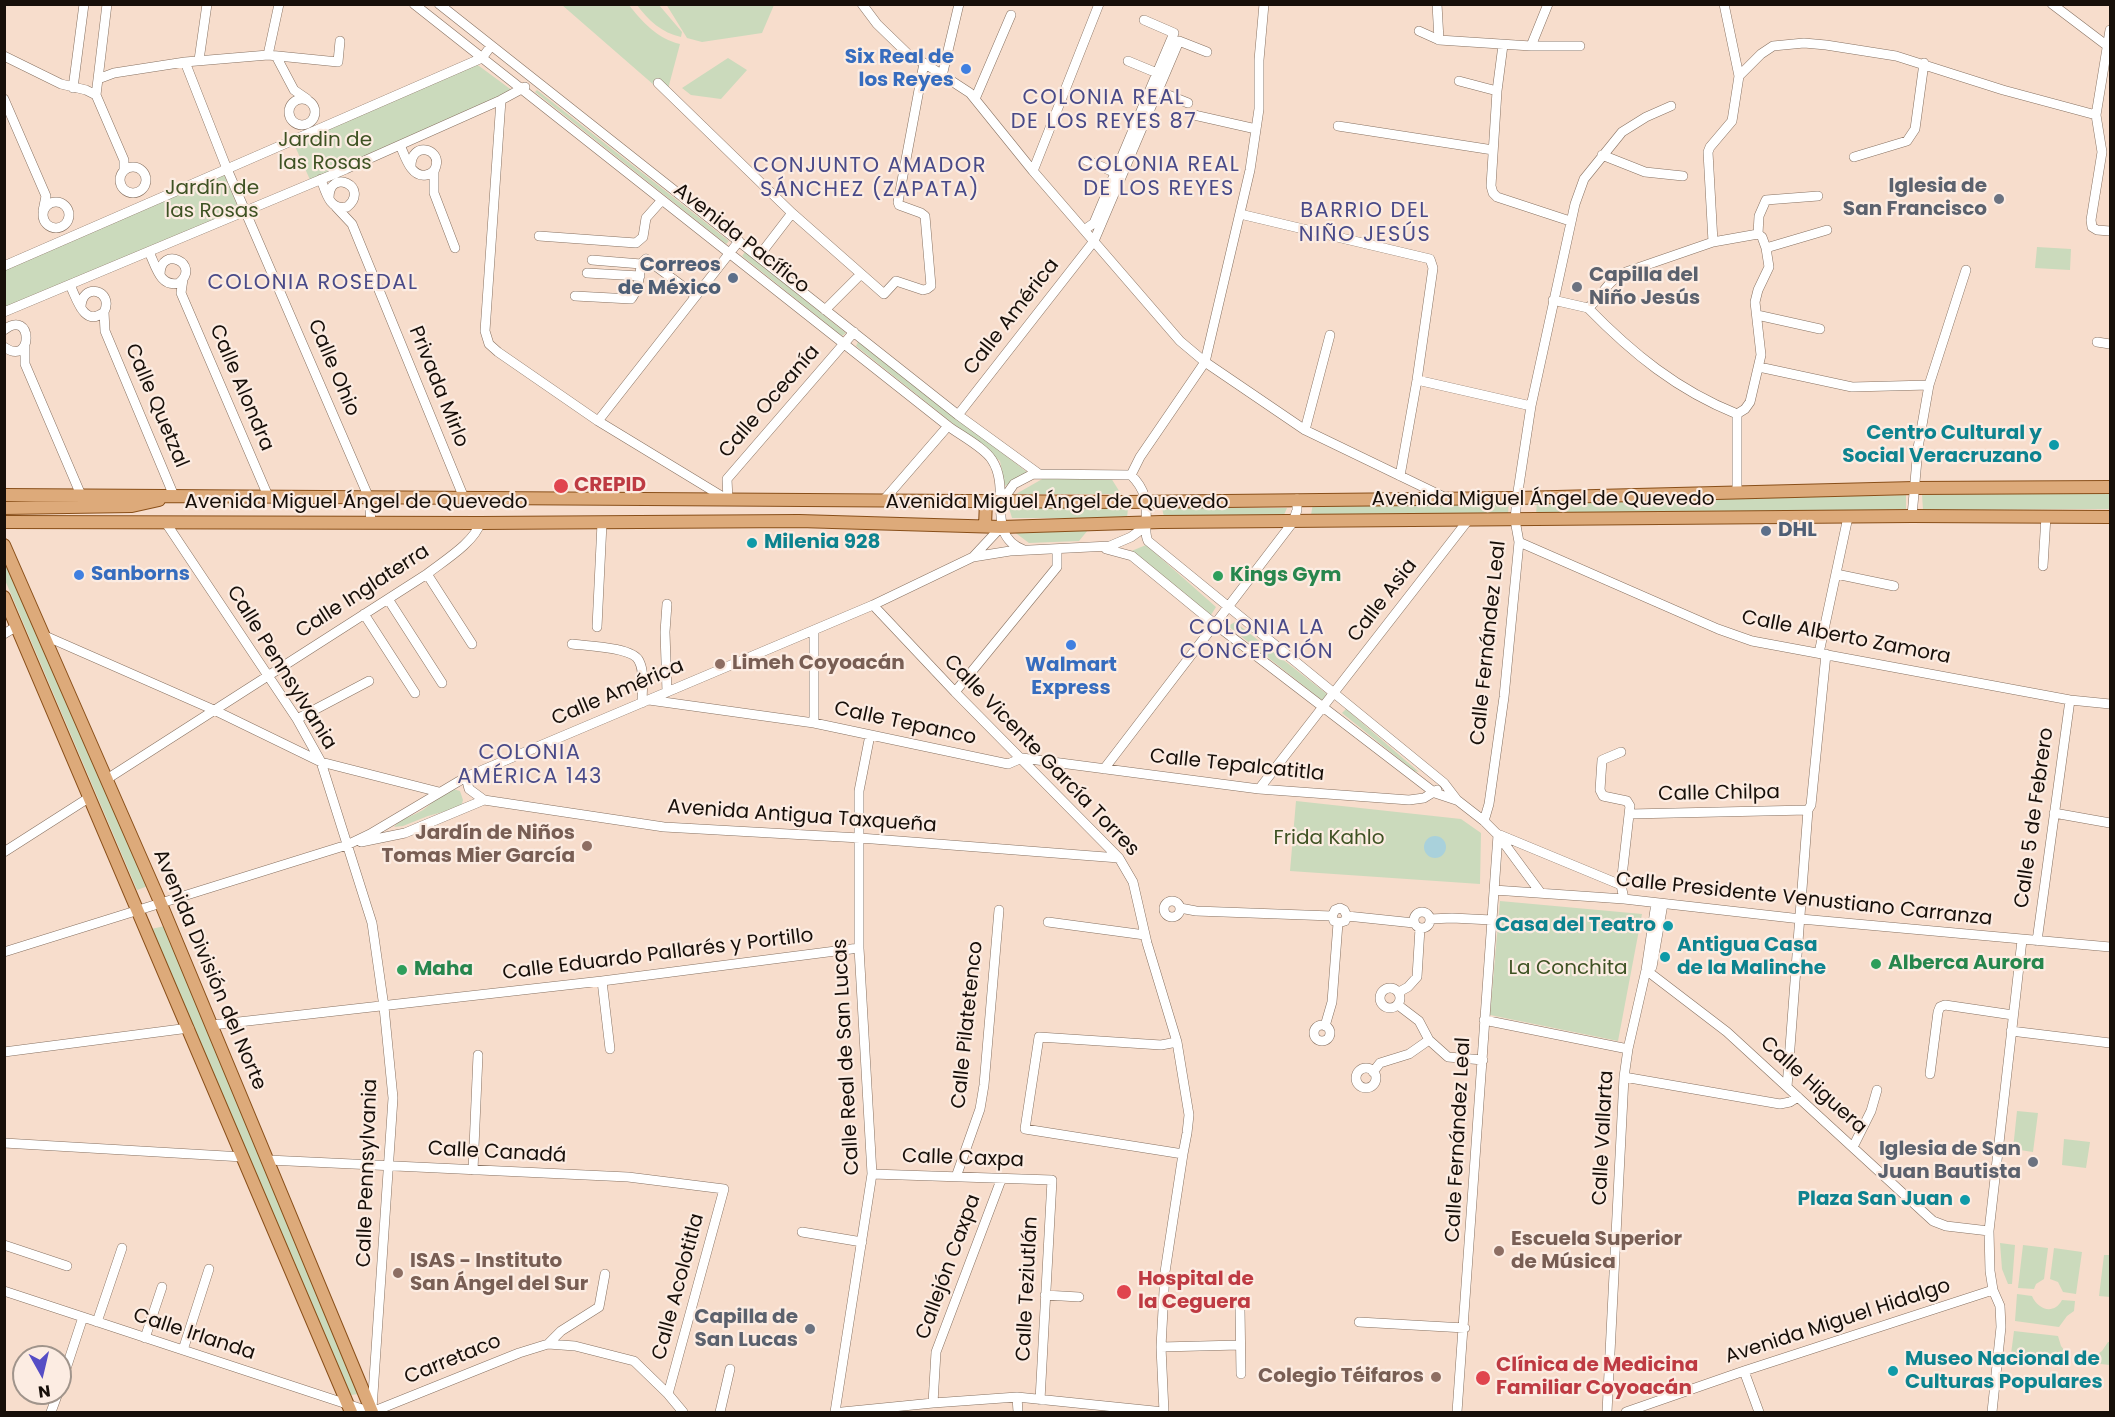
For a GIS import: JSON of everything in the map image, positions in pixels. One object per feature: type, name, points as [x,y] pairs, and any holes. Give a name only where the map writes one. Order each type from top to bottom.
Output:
[{"type":"main road","name":"Avenida Miguel Ángel de Quevedo","points":[[4,495],[1147,502],[1517,498],[1914,488],[2110,487]]},
{"type":"main road","points":[[4,508],[136,506],[174,496]]},
{"type":"main road","points":[[985,526],[986,501]]},
{"type":"main road","name":"Avenida Miguel Ángel de Quevedo","points":[[4,522],[799,521],[1001,527],[1146,522],[1469,519],[2110,517]]},
{"type":"main road","name":"Avenida División del Norte","points":[[4,545],[161,904],[372,1413]]},
{"type":"main road","name":"Avenida División del Norte","points":[[4,597],[7,609],[17,626],[350,1409]]},
{"type":"street","points":[[73,88],[84,4]]},
{"type":"street","points":[[107,4],[96,95],[127,166]]},
{"type":"street","points":[[199,60],[207,4]]},
{"type":"street","points":[[279,4],[272,56],[294,90],[312,103],[321,128]]},
{"type":"street","name":"Avenida Pacífico","points":[[414,4],[991,458],[1000,481],[1001,527]]},
{"type":"street","name":"Avenida Pacífico","points":[[439,4],[958,415],[1039,474]]},
{"type":"street","points":[[862,4],[877,24],[909,55],[970,93],[1033,171],[1179,341],[1205,362],[1305,430],[1445,498]]},
{"type":"street","points":[[942,76],[959,4]]},
{"type":"street","points":[[1033,171],[1099,4]]},
{"type":"street","points":[[1131,474],[1140,457],[1205,362],[1240,214],[1256,129],[1264,4]]},
{"type":"street","points":[[1437,4],[1439,40]]},
{"type":"street","points":[[1531,46],[1548,4]]},
{"type":"street","points":[[1713,242],[1708,152],[1732,121],[1739,76],[1724,4]]},
{"type":"street","points":[[2055,6],[2109,48]]},
{"type":"street","points":[[975,99],[1011,15]]},
{"type":"street","points":[[1084,230],[1094,223],[1174,33],[1144,20]]},
{"type":"street","points":[[2110,30],[2109,48],[2096,115],[2102,152],[2091,220],[2092,227],[2097,230],[2110,231]]},
{"type":"street","points":[[1419,31],[1439,40],[1503,45],[1580,46]]},
{"type":"street","name":"Calle América","points":[[958,415],[1094,241],[1179,40],[1207,52]]},
{"type":"street","points":[[98,79],[114,73],[199,60],[272,56],[338,62],[340,41]]},
{"type":"street","points":[[1739,76],[1761,54],[1773,46],[1804,43],[1848,47],[1924,63],[2003,90],[2096,115]]},
{"type":"street","points":[[1503,45],[1493,150],[1491,186],[1493,193],[1497,197],[1570,221]]},
{"type":"street","points":[[4,266],[482,58],[491,46]]},
{"type":"street","points":[[4,56],[61,84],[96,95]]},
{"type":"street","points":[[1128,61],[1157,73]]},
{"type":"street","name":"Calle Ohio","points":[[185,62],[227,169],[369,498],[371,522]]},
{"type":"street","points":[[658,83],[792,213],[860,276],[884,294],[896,281],[923,290],[927,290],[930,286],[925,216],[898,206],[924,63]]},
{"type":"street","points":[[1854,157],[1907,141],[1915,129],[1924,63]]},
{"type":"street","points":[[4,312],[246,212],[400,145],[523,90],[532,78]]},
{"type":"street","points":[[1459,81],[1497,91]]},
{"type":"street","points":[[294,90],[289,114],[303,137]]},
{"type":"street","points":[[1158,91],[1188,103]]},
{"type":"street","points":[[4,99],[46,196],[43,217],[58,244]]},
{"type":"street","points":[[293,102],[307,99]]},
{"type":"street","points":[[501,100],[485,331],[489,344],[598,420],[728,500]]},
{"type":"street","name":"Calle Fernández Leal","points":[[1484,821],[1489,804],[1504,697],[1519,542],[1515,519],[1517,498],[1531,405],[1570,221],[1584,179],[1622,132],[1646,117],[1671,106]]},
{"type":"street","points":[[297,124],[308,123],[315,115]]},
{"type":"street","points":[[1194,116],[1256,129]]},
{"type":"street","points":[[1338,126],[1493,150]]},
{"type":"street","points":[[424,134],[436,160],[434,193]]},
{"type":"street","points":[[400,145],[411,166],[434,193],[455,248]]},
{"type":"street","points":[[411,166],[414,153],[421,149],[434,154]]},
{"type":"street","points":[[1602,155],[1645,172],[1683,176]]},
{"type":"street","points":[[1086,160],[1116,173]]},
{"type":"street","points":[[127,166],[138,167],[143,171],[154,201]]},
{"type":"street","points":[[127,166],[121,175],[120,182],[136,209]]},
{"type":"street","points":[[321,179],[329,198],[336,207],[347,207],[355,198],[345,169]]},
{"type":"street","points":[[418,175],[434,171]]},
{"type":"street","points":[[329,198],[329,191],[339,182],[346,182],[352,187]]},
{"type":"street","points":[[128,192],[139,192],[146,183]]},
{"type":"street","points":[[46,196],[61,202],[69,211],[69,219],[77,236]]},
{"type":"street","points":[[1758,234],[1759,216],[1766,200],[1818,196]]},
{"type":"street","points":[[539,236],[636,243],[643,237],[646,218],[662,200]]},
{"type":"street","points":[[43,211],[53,201],[61,202]]},
{"type":"street","name":"Privada Mirlo","points":[[352,203],[352,224]]},
{"type":"street","name":"Privada Mirlo","points":[[336,207],[352,224],[464,498]]},
{"type":"street","points":[[759,256],[792,213]]},
{"type":"street","points":[[1240,214],[1430,259],[1433,268],[1418,380],[1400,476]]},
{"type":"street","points":[[50,226],[62,226],[69,219]]},
{"type":"street","points":[[1766,248],[1827,230]]},
{"type":"street","points":[[1588,308],[1615,277],[1713,242],[1758,234]]},
{"type":"street","points":[[1737,414],[1750,402],[1761,355],[1755,302],[1769,267],[1766,248],[1762,237],[1758,234]]},
{"type":"street","points":[[598,420],[739,241]]},
{"type":"street","points":[[167,283],[179,283],[186,274],[174,242]]},
{"type":"street","points":[[149,252],[160,275],[182,293]]},
{"type":"street","points":[[160,275],[160,268],[164,261],[170,258],[183,263]]},
{"type":"street","points":[[592,260],[641,264]]},
{"type":"street","points":[[575,296],[631,299],[634,297],[640,276],[641,264],[644,260],[648,260],[696,296]]},
{"type":"street","points":[[1912,516],[1918,448],[1929,385],[1966,270]]},
{"type":"street","points":[[587,273],[640,276]]},
{"type":"street","points":[[70,285],[81,308],[88,316],[99,316],[104,312],[106,301],[94,275]]},
{"type":"street","points":[[825,309],[860,276]]},
{"type":"street","name":"Calle Alondra","points":[[183,279],[182,293],[268,496]]},
{"type":"street","points":[[81,308],[81,300],[85,294],[91,291],[104,296]]},
{"type":"street","points":[[1553,300],[1588,308],[1622,343],[1681,387],[1737,414]]},
{"type":"street","points":[[15,308],[25,330],[27,341],[25,364]]},
{"type":"street","name":"Calle Quetzal","points":[[104,312],[105,331]]},
{"type":"street","points":[[1757,315],[1820,329]]},
{"type":"street","name":"Calle Quetzal","points":[[88,316],[100,324],[105,331],[174,496]]},
{"type":"street","points":[[4,330],[12,325],[25,330]]},
{"type":"street","name":"Calle Oceanía","points":[[728,500],[727,479],[854,332]]},
{"type":"street","points":[[1305,430],[1330,335]]},
{"type":"street","points":[[2097,342],[2110,344]]},
{"type":"street","points":[[7,348],[20,350],[25,346]]},
{"type":"street","points":[[7,348],[20,357],[25,364],[81,495]]},
{"type":"street","points":[[1759,367],[1852,387],[1929,385]]},
{"type":"street","points":[[1418,380],[1531,405]]},
{"type":"street","points":[[1737,414],[1737,492]]},
{"type":"street","points":[[883,501],[948,426]]},
{"type":"street","name":"Avenida Miguel Ángel de Quevedo","points":[[1002,501],[1017,481],[1029,475],[1131,474],[1142,488],[1147,502]]},
{"type":"street","points":[[1104,769],[1293,522],[1297,510],[1297,499]]},
{"type":"street","points":[[1147,502],[1146,535],[1148,541],[1228,609],[1444,783],[1457,800],[1498,834],[1540,892]]},
{"type":"street","points":[[2043,566],[2046,516]]},
{"type":"street","points":[[1787,1087],[1822,654],[1848,517]]},
{"type":"street","name":"Calle Asia","points":[[1259,789],[1469,519]]},
{"type":"street","name":"Calle América","points":[[4,952],[347,845],[370,834],[466,777],[873,605],[973,557],[1027,550],[1098,548],[1113,545],[1142,529],[1146,522]]},
{"type":"street","name":"Calle Pennsylvania","points":[[166,523],[297,719],[321,762],[372,923],[384,1007],[393,1098],[372,1413]]},
{"type":"street","name":"Calle Inglaterra","points":[[106,779],[427,574],[470,540],[478,531],[480,523]]},
{"type":"street","points":[[597,627],[602,523]]},
{"type":"street","points":[[1001,527],[1010,542],[1027,550]]},
{"type":"street","name":"Calle América","points":[[973,557],[1001,527]]},
{"type":"street","name":"Calle Alberto Zamora","points":[[1519,542],[1718,629],[1752,641],[2070,700],[2110,705]]},
{"type":"street","points":[[1098,548],[1132,556],[1216,625],[1435,793],[1457,800]]},
{"type":"street","points":[[955,692],[1057,567],[1057,549]]},
{"type":"street","points":[[427,574],[472,644]]},
{"type":"street","points":[[1836,574],[1894,586]]},
{"type":"street","points":[[388,599],[442,683]]},
{"type":"street","points":[[667,604],[665,632],[667,692]]},
{"type":"street","name":"Calle Vicente García Torres","points":[[873,605],[955,692],[1119,858],[1133,882],[1145,935],[1177,1042],[1188,1115],[1165,1272],[1161,1347],[1164,1412]]},
{"type":"street","points":[[364,614],[415,693]]},
{"type":"street","points":[[4,634],[17,626]]},
{"type":"street","name":"Calle Tepanco","points":[[814,630],[814,723]]},
{"type":"street","points":[[43,635],[214,710],[321,762],[439,792]]},
{"type":"street","points":[[572,644],[614,649],[634,655],[639,661],[645,701]]},
{"type":"street","points":[[297,719],[369,681]]},
{"type":"street","name":"Calle 5 de Febrero","points":[[2037,941],[2070,700]]},
{"type":"street","name":"Calle Tepanco","points":[[645,701],[814,723],[1008,764],[1022,758]]},
{"type":"street","name":"Calle Real de San Lucas","points":[[835,1413],[872,1174],[859,948],[859,791],[870,735]]},
{"type":"street","points":[[1621,752],[1602,760],[1600,790],[1603,796],[1628,801],[1630,814],[1622,885],[1624,899]]},
{"type":"street","name":"Calle Tepalcatitla","points":[[1022,758],[1259,789],[1408,800],[1424,798],[1435,793]]},
{"type":"street","points":[[347,845],[405,833],[484,800],[470,789],[466,777]]},
{"type":"street","points":[[1435,793],[1444,783]]},
{"type":"street","points":[[4,852],[90,797]]},
{"type":"street","name":"Avenida Antigua Taxqueña","points":[[484,800],[663,827],[860,838],[1119,858]]},
{"type":"street","name":"Calle Chilpa","points":[[1630,814],[1808,810]]},
{"type":"street","points":[[2054,813],[2110,823]]},
{"type":"street","points":[[1498,834],[1622,885]]},
{"type":"street","name":"Calle Fernández Leal","points":[[1457,1413],[1465,1328],[1498,834]]},
{"type":"street","name":"Calle Presidente Venustiano Carranza","points":[[1494,890],[1624,899],[1801,919],[2110,947]]},
{"type":"street","name":"Calle Vallarta","points":[[1607,1413],[1624,1077],[1628,1049],[1649,973],[1652,970],[1660,904]]},
{"type":"street","points":[[1180,908],[1345,921],[1347,916],[1417,926],[1427,926],[1430,920]]},
{"type":"street","name":"Calle Pilatetenco","points":[[956,1177],[980,1109],[984,1085],[999,910]]},
{"type":"street","points":[[1399,993],[1417,977],[1417,926],[1414,917],[1420,912],[1426,913],[1430,920]]},
{"type":"street","points":[[1430,920],[1452,918],[1492,920]]},
{"type":"street","points":[[1324,1026],[1332,1002],[1335,920]]},
{"type":"street","points":[[1048,922],[1145,935]]},
{"type":"street","points":[[1992,1413],[2001,1327],[2000,1306],[1993,1290],[1990,1271],[1989,1231],[2022,939]]},
{"type":"street","name":"Calle Eduardo Pallarés y Portillo","points":[[212,1025],[384,1007],[859,948]]},
{"type":"street","name":"Calle Higuera","points":[[1649,973],[1727,1032],[1933,1221],[1946,1226],[1989,1231]]},
{"type":"street","points":[[602,981],[610,1048]]},
{"type":"street","points":[[1386,988],[1393,988],[1399,993],[1398,1005],[1388,1009],[1379,999],[1386,988]]},
{"type":"street","points":[[1398,1005],[1419,1021],[1429,1040],[1448,1057],[1483,1060]]},
{"type":"street","points":[[1930,1074],[1940,1007],[1944,1005],[2013,1015]]},
{"type":"street","points":[[1484,1020],[1628,1049]]},
{"type":"street","points":[[4,1052],[189,1028]]},
{"type":"street","points":[[2011,1031],[2110,1043]]},
{"type":"street","points":[[1177,1042],[1161,1045],[1039,1037],[1025,1129],[1183,1154]]},
{"type":"street","points":[[1373,1072],[1380,1063],[1409,1054],[1429,1040]]},
{"type":"street","points":[[473,1170],[478,1055]]},
{"type":"street","points":[[1624,1077],[1780,1104],[1798,1097]]},
{"type":"street","points":[[1853,1147],[1871,1111],[1877,1090]]},
{"type":"street","points":[[4,1143],[243,1157]]},
{"type":"street","name":"Calle Canadá","points":[[268,1160],[628,1177],[724,1189]]},
{"type":"street","name":"Calle Caxpa","points":[[872,1174],[1052,1180]]},
{"type":"street","name":"Callejón Caxpa","points":[[933,1403],[936,1352],[1001,1180]]},
{"type":"street","name":"Calle Teziutlán","points":[[1040,1400],[1052,1180]]},
{"type":"street","name":"Calle Acolotitla","points":[[669,1394],[724,1189]]},
{"type":"street","points":[[802,1232],[862,1242]]},
{"type":"street","points":[[4,1245],[67,1266]]},
{"type":"street","points":[[96,1322],[122,1248]]},
{"type":"street","points":[[183,1350],[209,1269]]},
{"type":"street","points":[[548,1344],[561,1331],[599,1307],[605,1274]]},
{"type":"street","points":[[146,1338],[162,1287]]},
{"type":"street","name":"Avenida Miguel Hidalgo","points":[[1626,1413],[1744,1371],[1993,1290]]},
{"type":"street","name":"Calle Irlanda","points":[[4,1291],[183,1350],[350,1409],[372,1413]]},
{"type":"street","points":[[1045,1295],[1079,1297]]},
{"type":"street","points":[[1240,1309],[1241,1374]]},
{"type":"street","points":[[72,1350],[83,1317]]},
{"type":"street","points":[[1359,1322],[1465,1328]]},
{"type":"street","points":[[548,1344],[575,1346],[634,1360],[669,1394],[682,1412]]},
{"type":"street","name":"Carretaco","points":[[372,1413],[519,1353],[548,1344]]},
{"type":"street","points":[[1161,1347],[1239,1346]]},
{"type":"street","points":[[720,1413],[730,1369]]},
{"type":"street","points":[[1744,1371],[1759,1413]]},
{"type":"street","points":[[842,1413],[1017,1397],[1164,1412]]},
{"type":"street","points":[[1017,1397],[1018,1413]]},
{"type":"street","points":[[962,1413],[963,1401]]},
{"type":"green space","points":[[666,4],[774,5],[762,33],[702,42],[687,38]]},
{"type":"green space","points":[[562,5],[629,5],[651,29],[672,42],[680,44],[668,89],[670,99]]},
{"type":"green space","points":[[637,5],[659,5],[682,32],[681,37],[656,25]]},
{"type":"green space","points":[[728,58],[747,70],[721,99],[691,95],[682,88]]},
{"type":"green space","name":"Jardin de las Rosas","points":[[475,63],[513,91],[311,182],[294,144]]},
{"type":"green space","points":[[537,90],[729,241],[726,244],[535,92]]},
{"type":"green space","name":"Jardín de las Rosas","points":[[223,172],[240,212],[5,308],[5,269]]},
{"type":"green space","points":[[2037,247],[2071,249],[2070,270],[2035,268]]},
{"type":"green space","points":[[745,252],[846,333],[842,336],[742,256]]},
{"type":"green space","points":[[858,342],[1027,472],[1005,486],[1000,461],[856,346]]},
{"type":"green space","points":[[1044,478],[1111,478],[1121,494],[1016,494]]},
{"type":"green space","points":[[1922,494],[2110,494],[2110,509],[1923,510]]},
{"type":"green space","points":[[1906,495],[1906,509],[1736,514],[1536,514],[1537,502]]},
{"type":"green space","points":[[1509,502],[1508,514],[1311,515],[1313,503]]},
{"type":"green space","points":[[1009,508],[1128,508],[1127,518],[1012,518]]},
{"type":"green space","points":[[1162,508],[1287,508],[1284,515],[1164,517]]},
{"type":"green space","points":[[1088,530],[1079,541],[1029,543],[1013,531]]},
{"type":"green space","points":[[1146,545],[1216,607],[1211,615],[1135,553],[1129,552]]},
{"type":"green space","points":[[4,568],[9,568],[148,886],[137,890],[5,580]]},
{"type":"green space","points":[[1235,622],[1327,694],[1323,701],[1228,626]]},
{"type":"green space","points":[[1346,709],[1419,772],[1414,771],[1342,713]]},
{"type":"green space","points":[[449,788],[460,791],[463,800],[461,807],[394,827],[404,819],[423,810]]},
{"type":"green space","name":"Frida Kahlo","points":[[1296,801],[1461,819],[1481,833],[1480,884],[1290,871]]},
{"type":"green space","name":"La Conchita","points":[[1500,901],[1642,914],[1618,1041],[1490,1015]]},
{"type":"green space","points":[[165,926],[359,1394],[351,1395],[151,929]]},
{"type":"green space","points":[[2017,1111],[2038,1113],[2033,1152],[2013,1149]]},
{"type":"green space","points":[[2064,1139],[2090,1142],[2086,1168],[2062,1165]]},
{"type":"green space","points":[[2000,1243],[2015,1245],[2012,1284],[2008,1284],[2002,1269]]},
{"type":"green space","points":[[2023,1245],[2048,1248],[2044,1279],[2036,1284],[2034,1289],[2018,1288]]},
{"type":"green space","points":[[2054,1248],[2082,1252],[2076,1294],[2063,1292],[2058,1282],[2050,1279]]},
{"type":"green space","points":[[2104,1255],[2110,1255],[2110,1297],[2099,1296]]},
{"type":"green space","points":[[2017,1294],[2032,1296],[2038,1305],[2046,1309],[2055,1308],[2062,1300],[2075,1301],[2074,1311],[2059,1327],[2015,1321]]},
{"type":"green space","points":[[2014,1331],[2058,1336],[2061,1346],[2068,1355],[2067,1361],[2011,1354]]},
{"type":"green space","points":[[2110,1342],[2110,1365],[2091,1363],[2092,1358],[2102,1351]]},
{"type":"water","points":[[1435,836],[1445,843],[1446,847],[1439,857],[1435,858],[1425,851],[1424,847],[1431,837]]},
{"type":"place","name":"Six Real de los Reyes","points":[[966,69]]},
{"type":"place","name":"Iglesia de San Francisco","points":[[1999,199]]},
{"type":"place","name":"Correos de México","points":[[733,278]]},
{"type":"place","name":"Capilla del Niño Jesús","points":[[1577,287]]},
{"type":"place","name":"Centro Cultural y Social Veracruzano","points":[[2054,445]]},
{"type":"place","name":"CREPID","points":[[561,486]]},
{"type":"place","name":"DHL","points":[[1766,531]]},
{"type":"place","name":"Milenia 928","points":[[752,543]]},
{"type":"place","name":"Sanborns","points":[[79,575]]},
{"type":"place","name":"Kings Gym","points":[[1218,576]]},
{"type":"place","name":"Walmart Express","points":[[1071,645]]},
{"type":"place","name":"Limeh Coyoacán","points":[[720,664]]},
{"type":"place","name":"Jardín de Niños Tomas Mier García","points":[[587,846]]},
{"type":"place","name":"Casa del Teatro","points":[[1668,926]]},
{"type":"place","name":"Antigua Casa de la Malinche","points":[[1665,957]]},
{"type":"place","name":"Alberca Aurora","points":[[1876,964]]},
{"type":"place","name":"Maha","points":[[402,970]]},
{"type":"place","name":"Iglesia de San Juan Bautista","points":[[2033,1162]]},
{"type":"place","name":"Plaza San Juan","points":[[1965,1200]]},
{"type":"place","name":"Escuela Superior de Música","points":[[1499,1251]]},
{"type":"place","name":"ISAS - Instituto San Ángel del Sur","points":[[398,1273]]},
{"type":"place","name":"Hospital de la Ceguera","points":[[1124,1292]]},
{"type":"place","name":"Capilla de San Lucas","points":[[810,1329]]},
{"type":"place","name":"Museo Nacional de Culturas Populares","points":[[1893,1371]]},
{"type":"place","name":"Colegio Téifaros","points":[[1436,1377]]},
{"type":"place","name":"Clínica de Medicina Familiar Coyoacán","points":[[1483,1378]]},
{"type":"district","name":"COLONIA REAL DE LOS REYES 87","points":[[1104,111]]},
{"type":"district","name":"COLONIA REAL DE LOS REYES","points":[[1159,178]]},
{"type":"district","name":"CONJUNTO AMADOR SÁNCHEZ (ZAPATA)","points":[[870,179]]},
{"type":"district","name":"BARRIO DEL NIÑO JESÚS","points":[[1365,224]]},
{"type":"district","name":"COLONIA ROSEDAL","points":[[313,284]]},
{"type":"district","name":"COLONIA LA CONCEPCIÓN","points":[[1257,641]]},
{"type":"district","name":"COLONIA AMÉRICA 143","points":[[530,766]]}]
